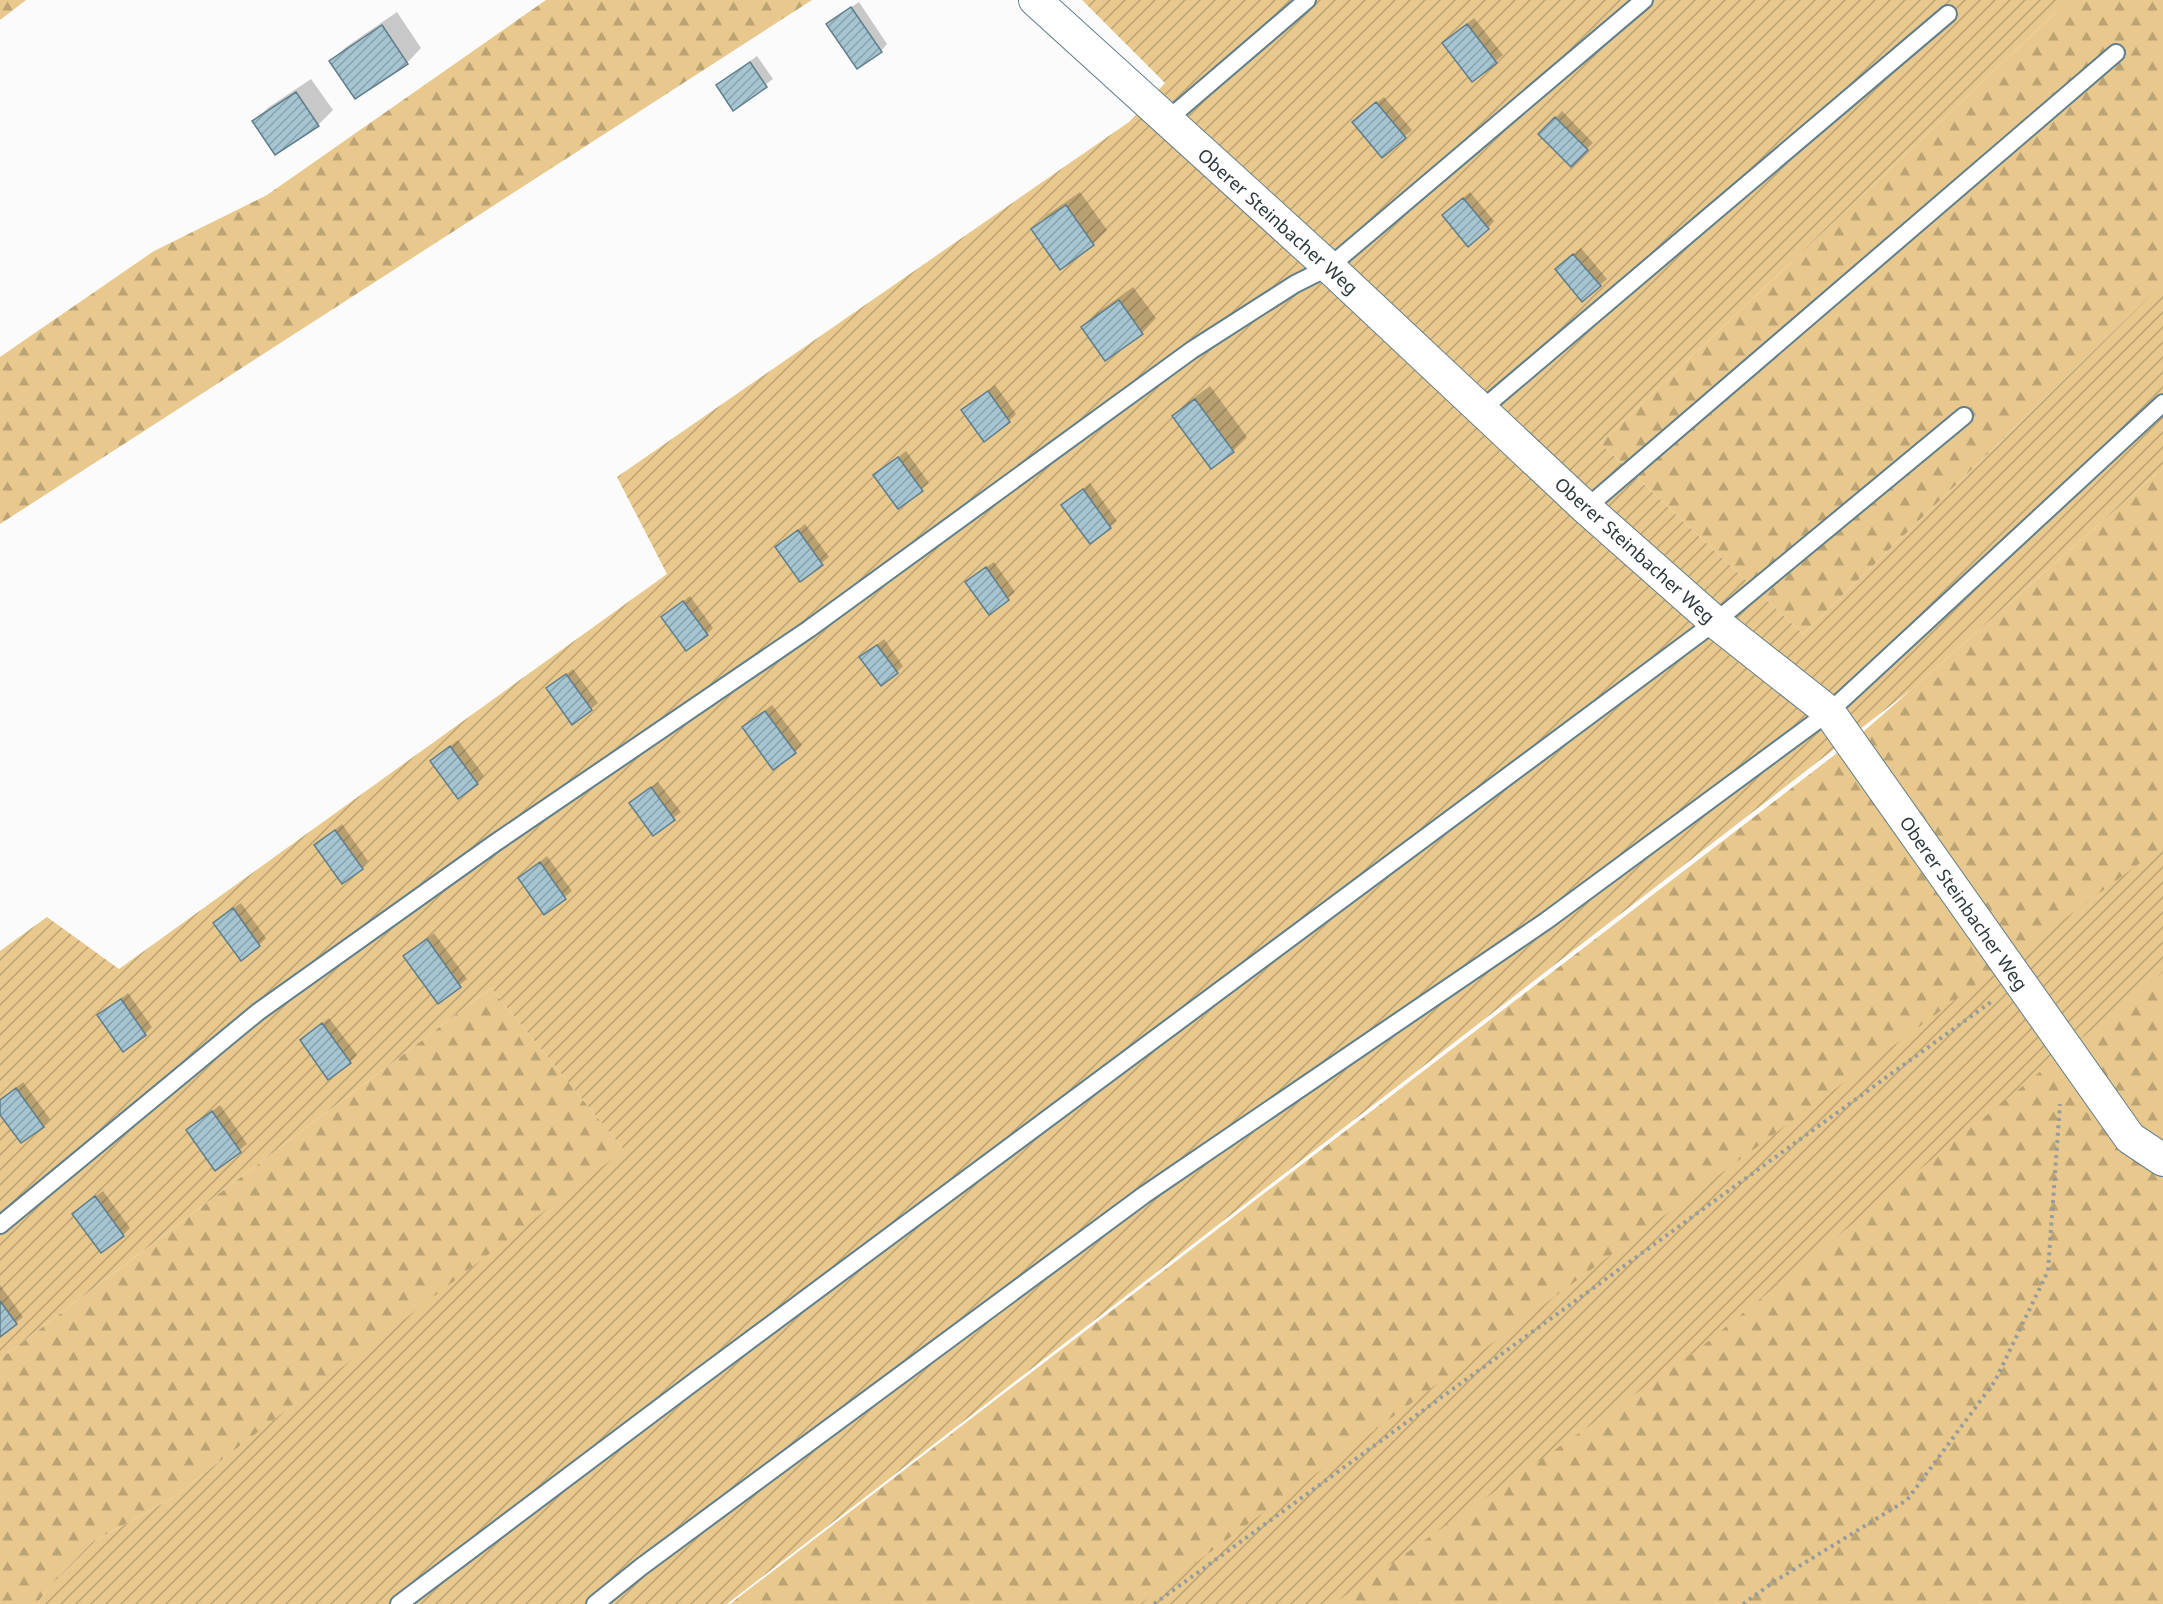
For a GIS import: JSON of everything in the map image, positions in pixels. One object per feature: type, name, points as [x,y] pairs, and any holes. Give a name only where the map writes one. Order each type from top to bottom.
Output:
[{"type":"street","name":"Oberer Steinbacher Weg","points":[[1035,0],[1329,267],[1586,508],[1715,622],[1829,712],[2130,1138],[2163,1160]]},
{"type":"lane","points":[[1167,120],[1307,0]]},
{"type":"lane","points":[[0,1225],[258,1012],[495,843],[809,629],[1192,350],[1295,284],[1329,267],[1644,0]]},
{"type":"lane","points":[[1482,409],[1948,14]]},
{"type":"lane","points":[[1586,508],[2116,53]]},
{"type":"lane","points":[[595,1604],[660,1553],[1144,1195],[1546,921],[1829,712],[2163,403]]},
{"type":"lane","points":[[399,1604],[709,1370],[1715,622],[1964,416]]},
{"type":"path","points":[[1154,1604],[2020,981]]},
{"type":"path","points":[[1743,1604],[1775,1581],[1907,1500],[1995,1381],[2049,1271],[2060,1103]]},
{"type":"green space","points":[[0,0],[26,0],[0,20]]},
{"type":"green space","points":[[546,0],[812,0],[0,524],[0,357],[154,251],[267,195]]},
{"type":"green space","points":[[1082,0],[2069,0],[1600,443],[1803,634],[2163,283],[2163,468],[1912,689],[727,1604],[37,1604],[49,1587],[92,1542],[171,1499],[624,1150],[491,988],[0,1359],[0,951],[47,917],[119,969],[667,574],[617,477],[1129,122],[1165,83]]},
{"type":"green space","points":[[2069,0],[2163,0],[2163,283],[1803,634],[1600,443]]},
{"type":"green space","points":[[2163,468],[2163,1604],[730,1604],[1854,740]]},
{"type":"green space","points":[[2163,846],[2163,972],[1690,1356],[1333,1604],[1140,1604]]},
{"type":"green space","points":[[491,988],[625,1151],[171,1499],[92,1542],[49,1587],[37,1604],[0,1604],[0,1359]]},
{"type":"building","points":[[851,7],[882,52],[857,69],[826,24]]},
{"type":"building","points":[[1467,24],[1497,63],[1472,82],[1442,43]]},
{"type":"building","points":[[382,25],[408,64],[355,99],[329,61]]},
{"type":"building","points":[[750,62],[767,87],[733,111],[716,85]]},
{"type":"building","points":[[296,92],[319,126],[275,155],[252,121]]},
{"type":"building","points":[[1376,102],[1406,138],[1382,158],[1352,122]]},
{"type":"building","points":[[1555,117],[1588,150],[1571,167],[1538,134]]},
{"type":"building","points":[[1463,198],[1489,229],[1468,247],[1442,215]]},
{"type":"building","points":[[1066,205],[1094,245],[1060,270],[1031,229]]},
{"type":"building","points":[[1573,254],[1601,286],[1582,302],[1555,269]]},
{"type":"building","points":[[1119,300],[1143,334],[1105,361],[1081,327]]},
{"type":"building","points":[[988,391],[1010,422],[984,442],[961,410]]},
{"type":"building","points":[[1195,399],[1234,452],[1211,469],[1172,416]]},
{"type":"building","points":[[898,457],[923,491],[898,509],[873,475]]},
{"type":"building","points":[[1083,489],[1111,528],[1090,544],[1061,505]]},
{"type":"building","points":[[798,530],[823,565],[800,582],[775,547]]},
{"type":"building","points":[[986,567],[1009,600],[989,615],[965,582]]},
{"type":"building","points":[[683,601],[708,635],[686,651],[661,617]]},
{"type":"building","points":[[877,645],[898,673],[881,686],[859,657]]},
{"type":"building","points":[[566,674],[592,710],[572,725],[546,688]]},
{"type":"building","points":[[765,711],[796,753],[773,770],[742,727]]},
{"type":"building","points":[[450,746],[478,784],[458,799],[430,761]]},
{"type":"building","points":[[651,787],[675,820],[653,836],[629,803]]},
{"type":"building","points":[[335,830],[363,869],[342,884],[314,845]]},
{"type":"building","points":[[540,862],[566,899],[544,915],[518,878]]},
{"type":"building","points":[[233,908],[260,946],[241,961],[213,923]]},
{"type":"building","points":[[427,939],[461,987],[438,1004],[403,956]]},
{"type":"building","points":[[121,999],[146,1035],[123,1052],[97,1015]]},
{"type":"building","points":[[322,1023],[351,1063],[328,1080],[300,1040]]},
{"type":"building","points":[[16,1088],[44,1127],[21,1143],[0,1115],[0,1100]]},
{"type":"building","points":[[212,1111],[241,1152],[215,1171],[186,1130]]},
{"type":"building","points":[[95,1196],[124,1236],[101,1253],[72,1214]]},
{"type":"building","points":[[0,1301],[17,1324],[0,1337]]}]
